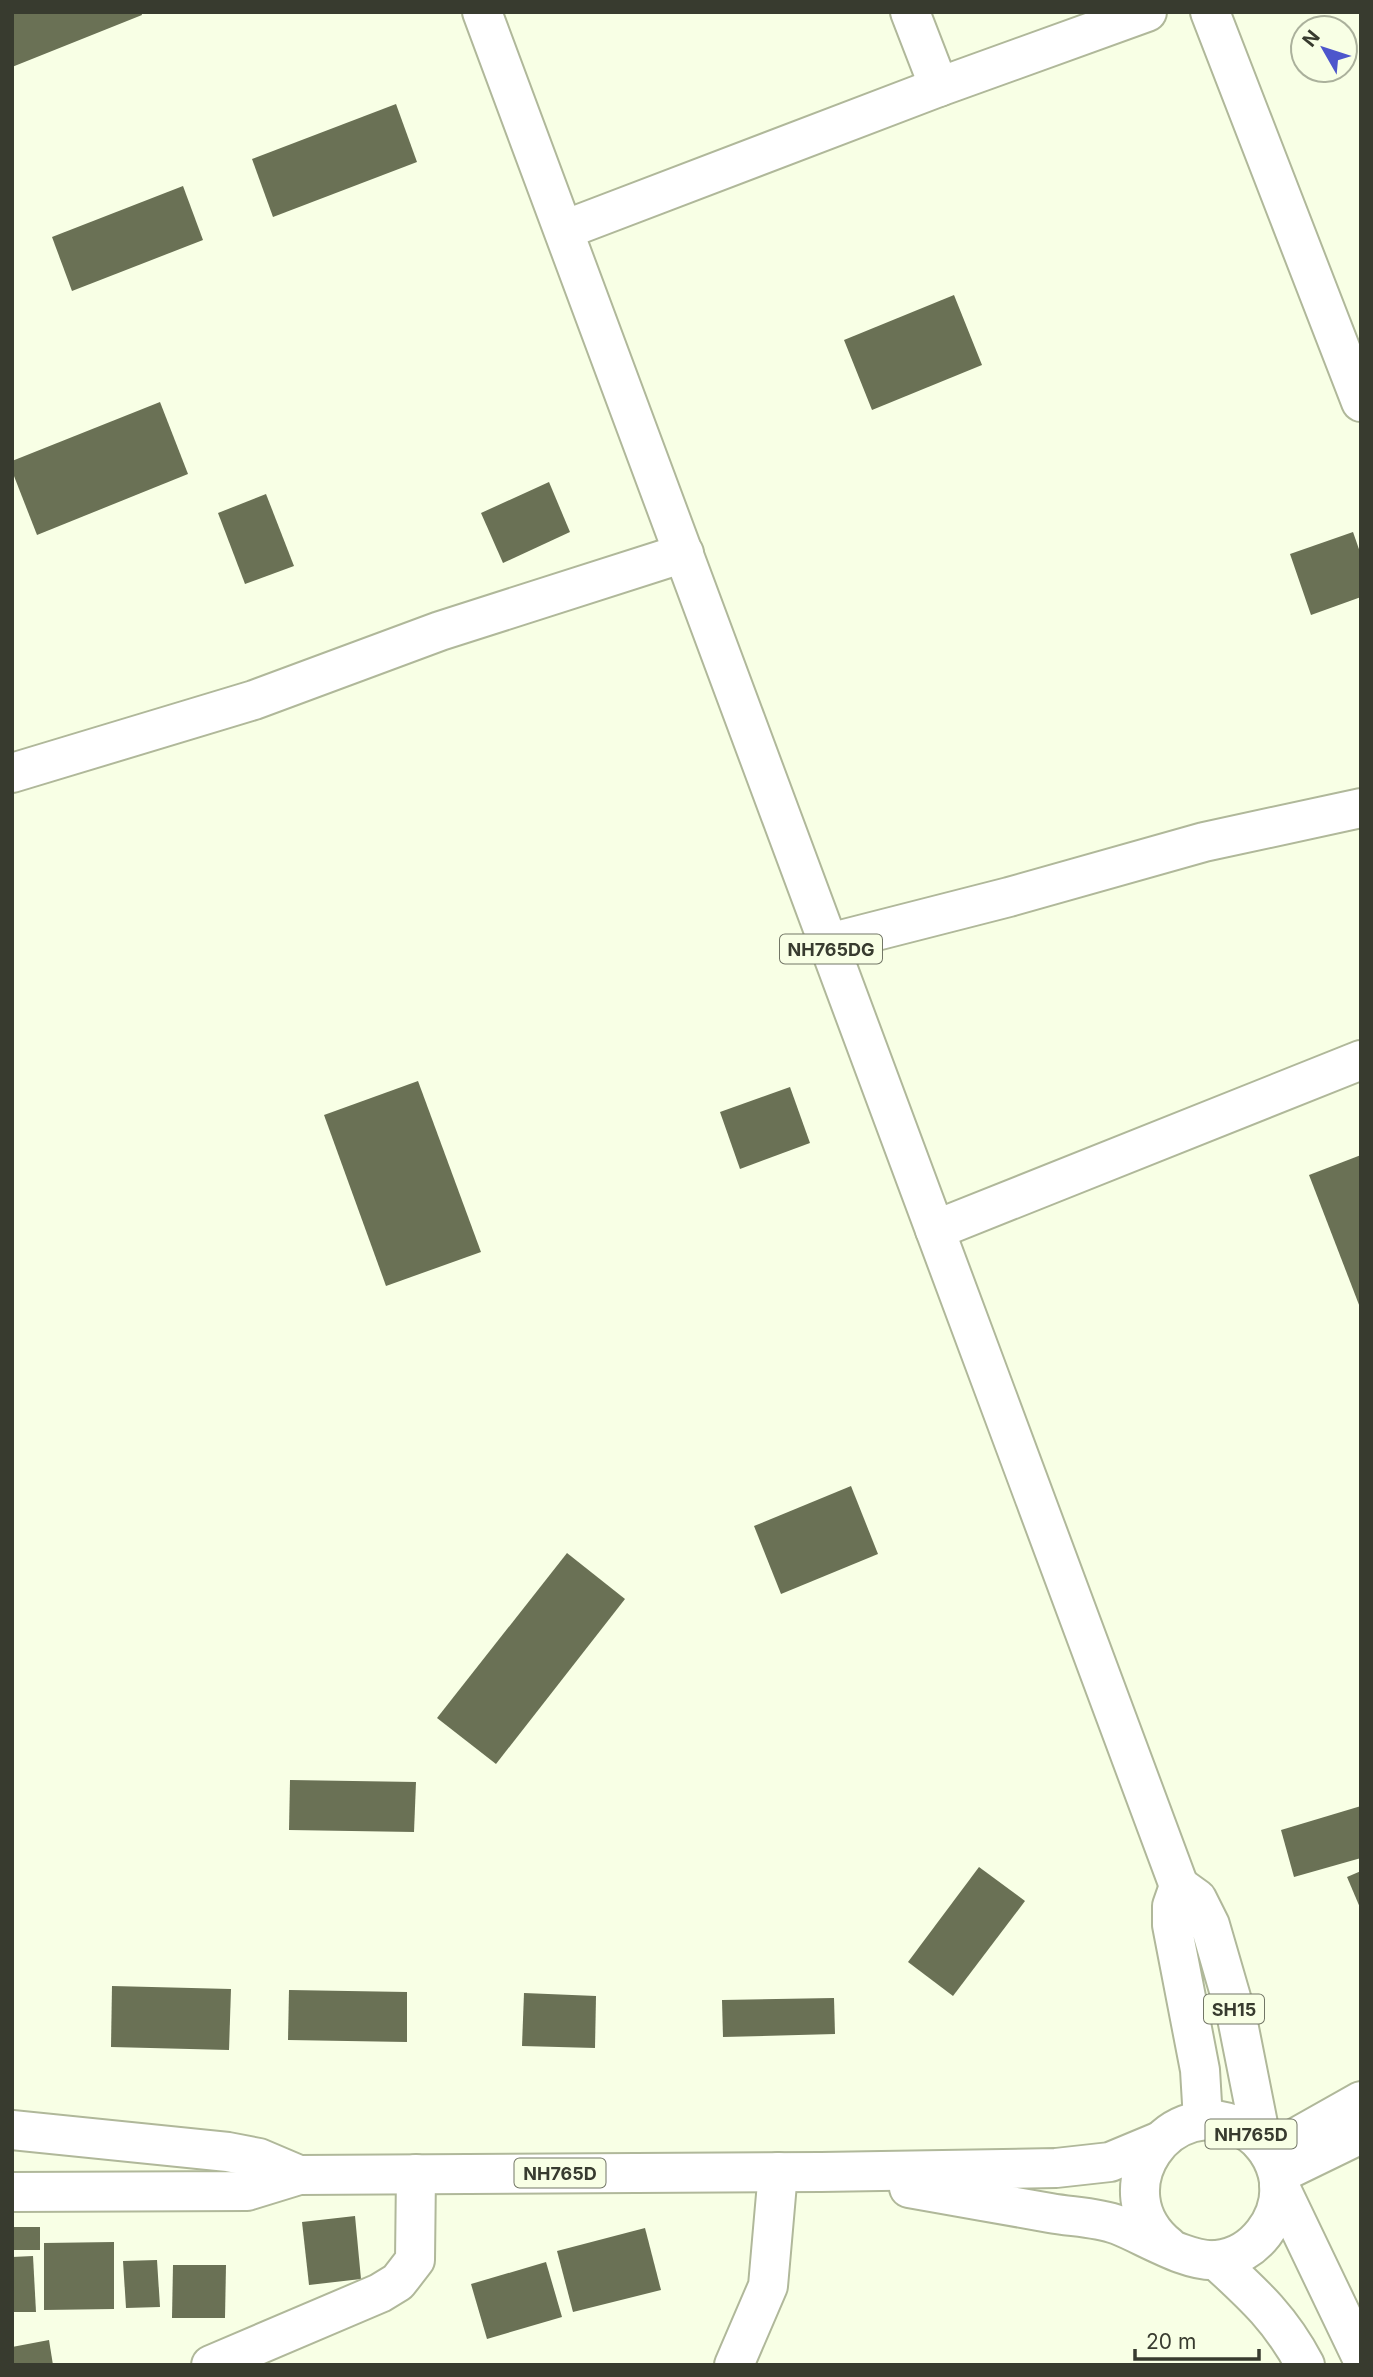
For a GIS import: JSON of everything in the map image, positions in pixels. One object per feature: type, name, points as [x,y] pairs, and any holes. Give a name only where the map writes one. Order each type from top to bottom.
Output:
[{"type":"main road","name":"NH765DG","points":[[482,12],[1179,1886]]},
{"type":"main road","points":[[911,12],[939,87]]},
{"type":"main road","points":[[564,230],[939,87],[1147,12]]},
{"type":"main road","points":[[1210,12],[1361,402]]},
{"type":"main road","points":[[12,773],[254,700],[440,631],[684,553]]},
{"type":"main road","points":[[829,943],[1009,897],[1204,842],[1361,808]]},
{"type":"main road","points":[[935,1230],[1361,1060]]},
{"type":"main road","points":[[1179,1886],[1172,1906],[1172,1925],[1200,2070],[1203,2120]]},
{"type":"main road","name":"SH15","points":[[1179,1886],[1196,1899],[1210,1925],[1237,2018],[1272,2164]]},
{"type":"main road","points":[[1272,2164],[1361,2101]]},
{"type":"main road","name":"NH765D","points":[[12,2192],[247,2191],[299,2175],[1056,2168],[1110,2162],[1158,2142],[1179,2127],[1203,2120],[1225,2122],[1245,2130],[1272,2164]]},
{"type":"main road","name":"NH765D","points":[[12,2130],[228,2152],[259,2158],[299,2175]]},
{"type":"main road","points":[[1272,2164],[1361,2134]]},
{"type":"main road","name":"NH765D","points":[[1158,2142],[1144,2164],[1139,2190],[1144,2216],[1150,2228],[1168,2246]]},
{"type":"main road","points":[[1216,2260],[1237,2255],[1255,2243],[1269,2226],[1277,2207],[1272,2164]]},
{"type":"main road","points":[[1272,2164],[1361,2356]]},
{"type":"main road","points":[[734,2365],[768,2286],[778,2172]]},
{"type":"main road","name":"NH765D","points":[[821,2172],[1115,2224],[1190,2258],[1216,2260]]},
{"type":"main road","points":[[211,2365],[380,2293],[398,2282],[415,2260],[416,2174]]},
{"type":"main road","points":[[1216,2260],[1258,2299],[1290,2337],[1305,2365]]},
{"type":"building","points":[[12,12],[141,12],[142,15],[12,67]]},
{"type":"building","points":[[396,104],[417,162],[273,217],[252,159]]},
{"type":"building","points":[[183,186],[203,240],[72,291],[52,237]]},
{"type":"building","points":[[954,295],[982,365],[872,410],[844,340]]},
{"type":"building","points":[[160,402],[188,474],[37,535],[12,471],[12,461]]},
{"type":"building","points":[[549,482],[570,532],[503,563],[481,513]]},
{"type":"building","points":[[266,494],[294,566],[245,584],[218,513]]},
{"type":"building","points":[[1353,532],[1361,555],[1361,597],[1311,615],[1290,554]]},
{"type":"building","points":[[418,1081],[481,1252],[386,1286],[324,1115]]},
{"type":"building","points":[[790,1087],[810,1143],[740,1169],[720,1112]]},
{"type":"building","points":[[1361,1155],[1361,1310],[1309,1175]]},
{"type":"building","points":[[851,1486],[878,1554],[781,1594],[754,1526]]},
{"type":"building","points":[[567,1553],[625,1599],[496,1764],[437,1718]]},
{"type":"building","points":[[290,1780],[416,1782],[414,1832],[289,1830]]},
{"type":"building","points":[[1361,1806],[1361,1858],[1294,1877],[1281,1830]]},
{"type":"building","points":[[979,1867],[1025,1901],[953,1996],[908,1962]]},
{"type":"building","points":[[1361,1871],[1361,1910],[1347,1877]]},
{"type":"building","points":[[112,1986],[231,1989],[229,2050],[111,2047]]},
{"type":"building","points":[[289,1990],[407,1992],[407,2042],[288,2040]]},
{"type":"building","points":[[524,1993],[596,1996],[595,2048],[522,2046]]},
{"type":"building","points":[[834,1998],[835,2034],[723,2037],[722,2000]]},
{"type":"building","points":[[355,2216],[361,2279],[309,2285],[302,2222]]},
{"type":"building","points":[[12,2227],[40,2227],[40,2250],[12,2250]]},
{"type":"building","points":[[645,2228],[661,2290],[573,2312],[557,2251]]},
{"type":"building","points":[[114,2242],[114,2309],[44,2310],[44,2243]]},
{"type":"building","points":[[33,2256],[36,2312],[12,2312],[12,2257]]},
{"type":"building","points":[[157,2260],[160,2307],[126,2308],[123,2261]]},
{"type":"building","points":[[546,2262],[562,2317],[487,2339],[471,2284]]},
{"type":"building","points":[[173,2265],[226,2265],[225,2318],[172,2318]]},
{"type":"building","points":[[49,2340],[53,2365],[14,2365],[12,2347]]}]
